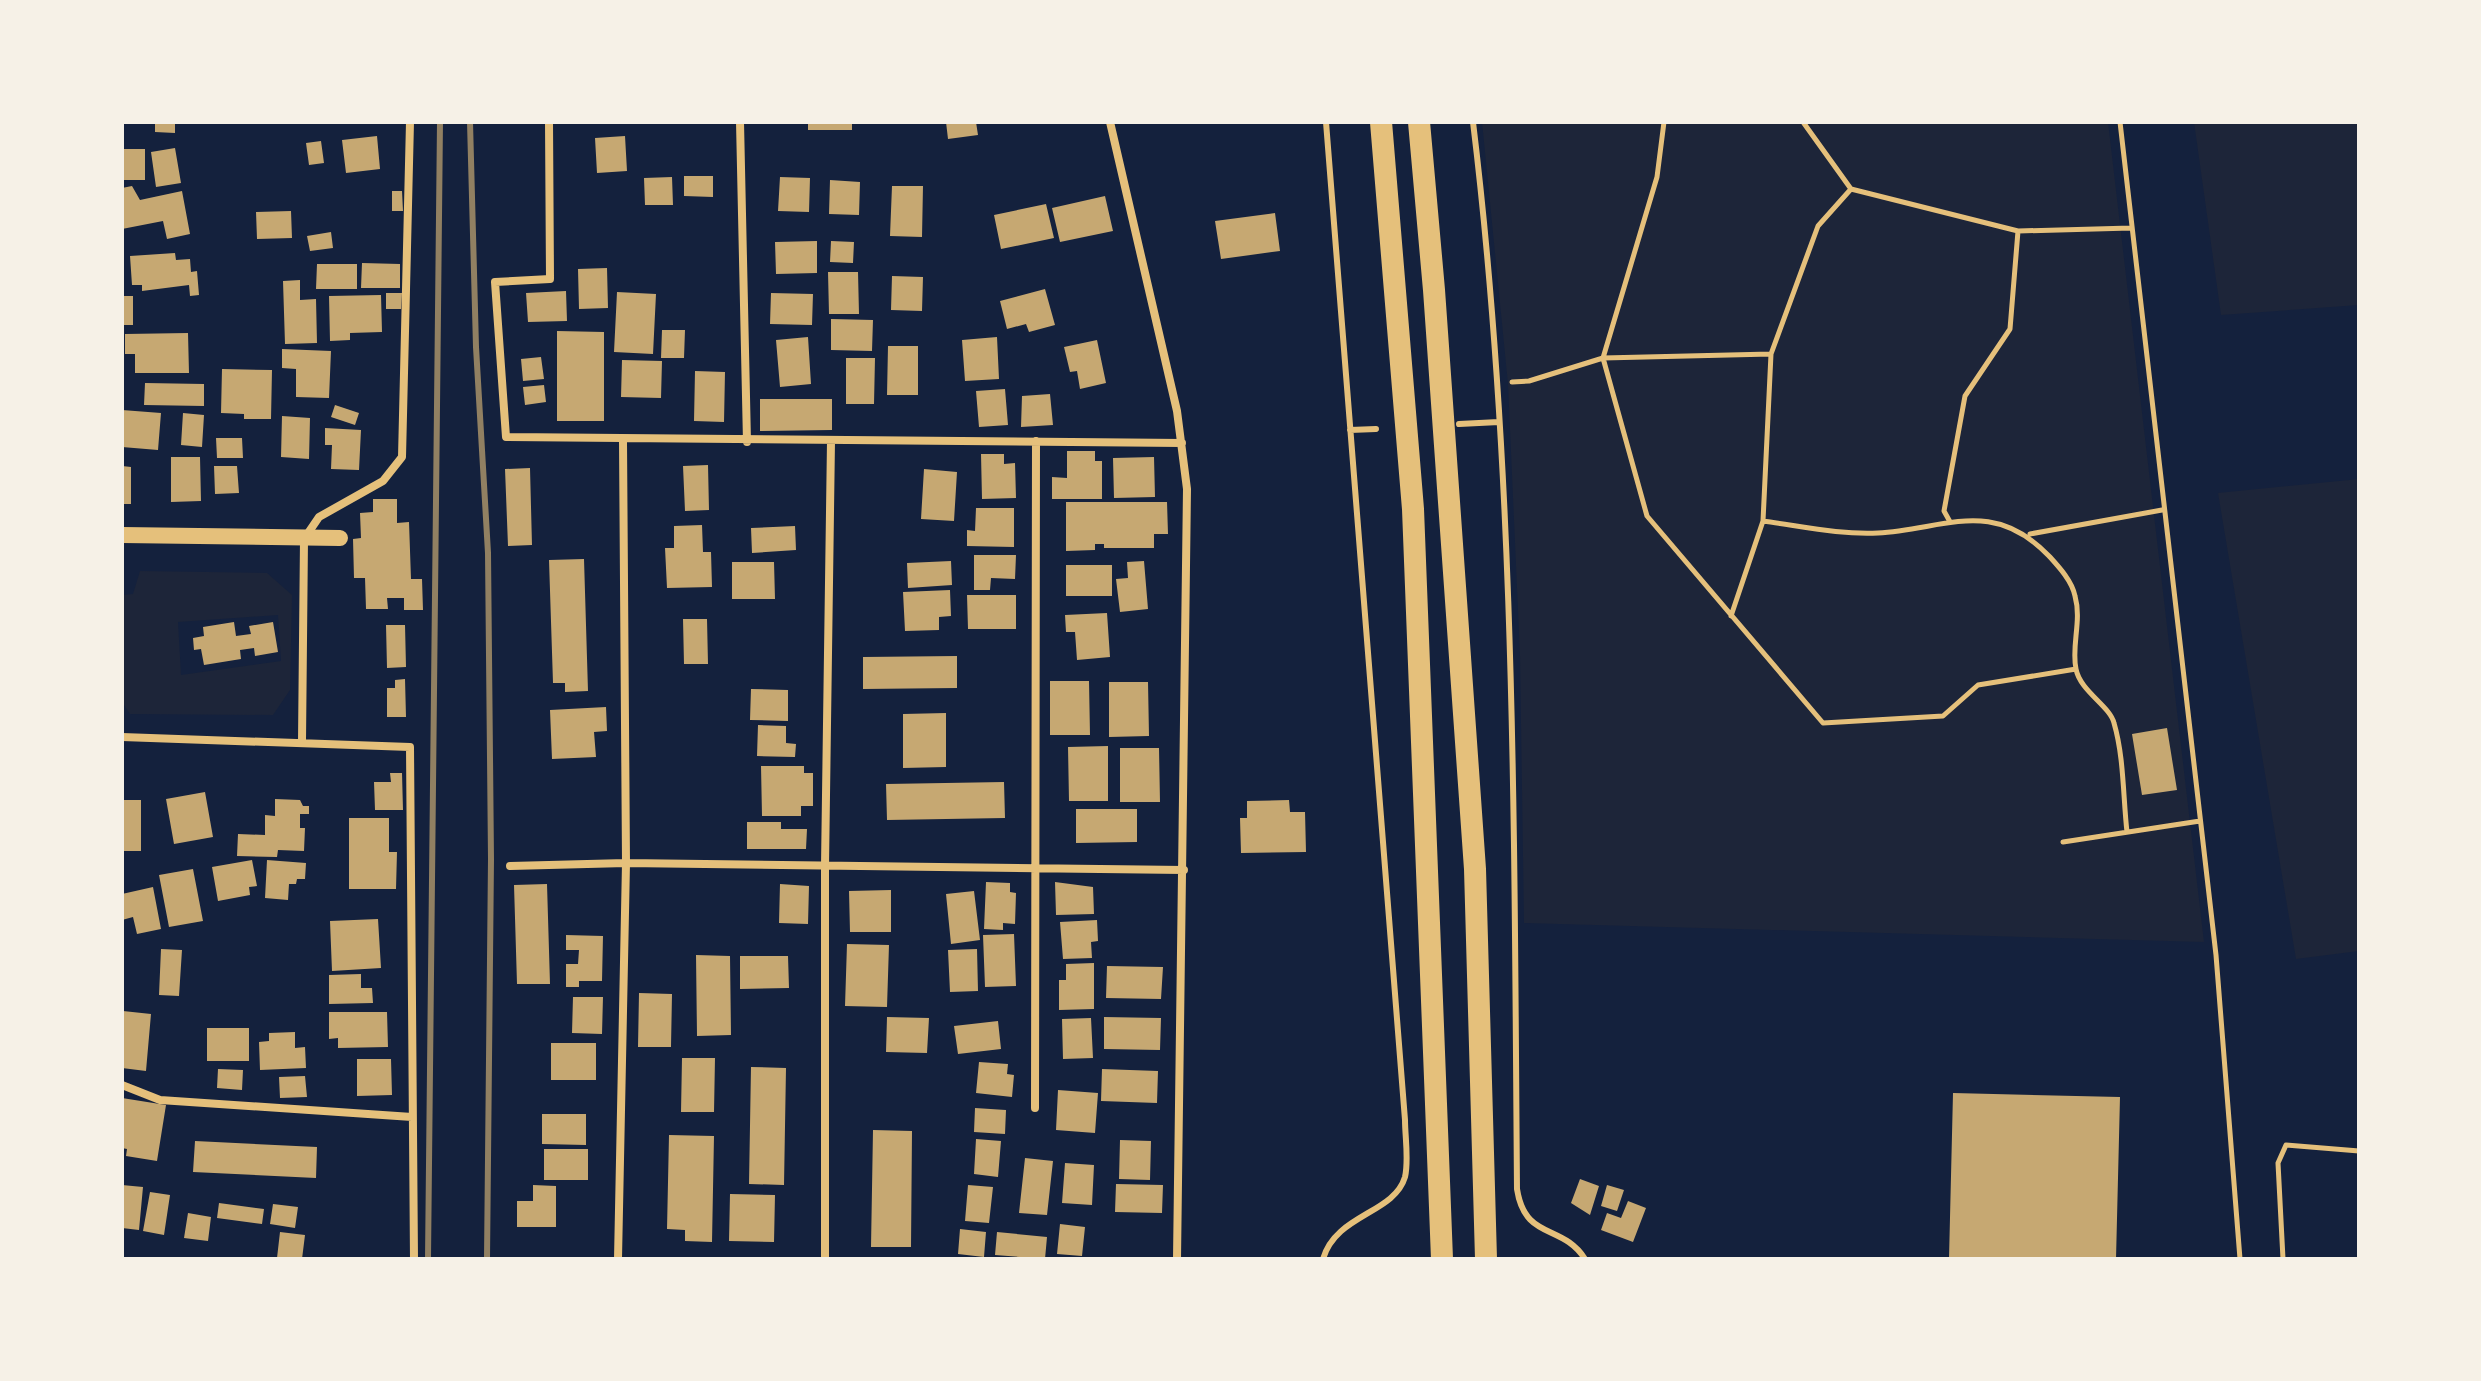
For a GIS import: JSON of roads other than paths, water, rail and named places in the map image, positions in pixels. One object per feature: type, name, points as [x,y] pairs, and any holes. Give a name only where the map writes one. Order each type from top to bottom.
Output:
[{"type":"highway","points":[[1381,122],[1413,509],[1442,1259]]},
{"type":"highway","points":[[1419,122],[1475,869],[1486,1259]]},
{"type":"main road","points":[[122,535],[340,538]]},
{"type":"street","points":[[302,741],[304,539],[319,517],[383,481],[402,457],[410,122]]},
{"type":"street","points":[[549,122],[550,279],[495,282],[506,437],[623,441],[1182,443]]},
{"type":"street","points":[[740,122],[747,442]]},
{"type":"street","points":[[1110,122],[1182,443],[1187,489],[1177,1259]]},
{"type":"street","points":[[618,1259],[626,863],[623,441]]},
{"type":"street","points":[[825,1259],[825,866],[831,441]]},
{"type":"street","points":[[1035,1108],[1036,441]]},
{"type":"street","points":[[122,737],[410,747],[414,1259]]},
{"type":"street","points":[[510,866],[626,863],[1184,870]]},
{"type":"street","points":[[122,1085],[160,1100],[412,1117]]},
{"type":"lane","points":[[1323,1259],[1341,1228],[1390,1198],[1406,1174],[1405,1120],[1326,122]]},
{"type":"lane","points":[[1473,122],[1499,422],[1513,750],[1517,1189],[1520,1210],[1531,1223],[1561,1238],[1579,1250],[1585,1259]]},
{"type":"lane","points":[[1459,424],[1499,422]]},
{"type":"lane","points":[[1350,430],[1376,429]]},
{"type":"railway","points":[[428,1259],[440,122]]},
{"type":"railway","points":[[470,122],[476,347],[488,553],[491,859],[487,1259]]}]
